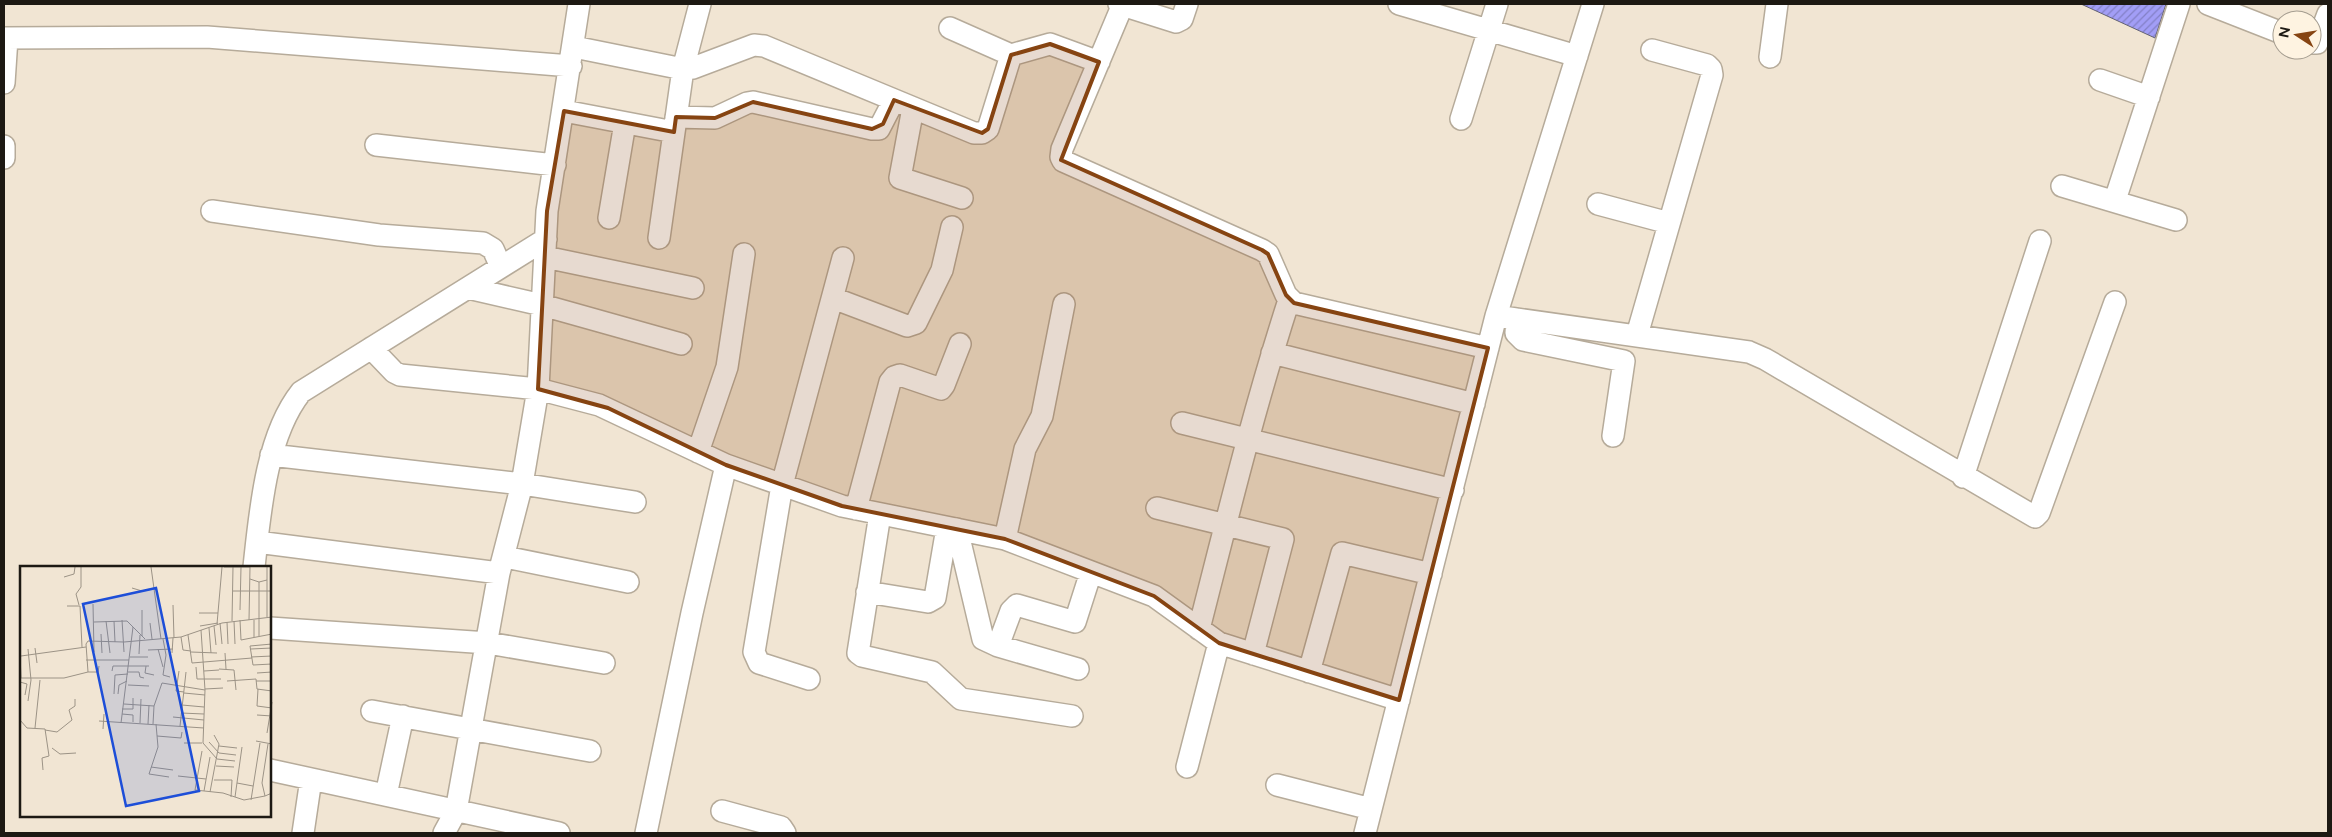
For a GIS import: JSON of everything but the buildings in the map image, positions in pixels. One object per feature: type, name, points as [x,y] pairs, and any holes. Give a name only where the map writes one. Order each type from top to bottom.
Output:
[{"type":"street","points":[[444,833],[456,811],[502,565],[522,484],[538,389],[545,248],[555,165],[579,4]]},
{"type":"street","points":[[659,238],[683,69],[700,4]]},
{"type":"street","points":[[1188,4],[1182,19],[1176,22],[1122,4],[1062,149],[1061,157],[1063,161],[1268,254],[1290,300],[1294,303],[1488,348]]},
{"type":"street","points":[[1398,4],[1437,9],[1489,30],[1577,56]]},
{"type":"street","points":[[1461,119],[1497,4]]},
{"type":"street","points":[[1365,833],[1496,316],[1593,4]]},
{"type":"street","points":[[1770,57],[1777,4]]},
{"type":"street","points":[[2115,200],[2180,4]]},
{"type":"street","points":[[2208,4],[2272,28]]},
{"type":"street","points":[[2322,30],[2328,14]]},
{"type":"street","points":[[950,28],[1011,55],[1050,44],[1099,62]]},
{"type":"street","points":[[4,83],[5,38],[207,37],[572,57],[683,69],[693,68],[754,45],[764,46],[974,133],[982,133],[988,129],[1011,55]]},
{"type":"street","points":[[1637,335],[1712,75],[1711,69],[1707,65],[1652,50]]},
{"type":"street","points":[[2100,80],[2149,97]]},
{"type":"street","points":[[564,111],[624,123],[675,125],[716,118],[753,102],[872,130],[879,128],[904,104]]},
{"type":"street","points":[[904,104],[900,178],[962,198]]},
{"type":"street","points":[[609,218],[624,123]]},
{"type":"street","points":[[376,145],[555,165]]},
{"type":"street","points":[[4,146],[4,158]]},
{"type":"street","points":[[2062,186],[2115,200],[2176,220]]},
{"type":"street","points":[[1598,204],[1669,223]]},
{"type":"street","points":[[212,211],[379,235],[484,243],[493,249],[501,267]]},
{"type":"street","points":[[832,298],[907,326],[912,326],[916,323],[942,270],[952,226]]},
{"type":"street","points":[[1963,477],[2040,241]]},
{"type":"street","points":[[254,566],[271,455],[290,410],[301,392],[501,267],[545,248],[693,288]]},
{"type":"street","points":[[698,452],[727,367],[744,254]]},
{"type":"street","points":[[809,679],[759,663],[754,652],[782,485],[843,258]]},
{"type":"street","points":[[468,288],[542,304],[681,344]]},
{"type":"street","points":[[1198,629],[1272,353],[1290,300]]},
{"type":"street","points":[[1496,316],[1749,352],[1765,359],[2029,516],[2035,517],[2039,513],[2115,302]]},
{"type":"street","points":[[1005,539],[1025,449],[1042,416],[1064,304]]},
{"type":"street","points":[[1517,319],[1516,333],[1523,340],[1624,361],[1613,436]]},
{"type":"street","points":[[856,509],[890,382],[894,377],[900,375],[941,389],[960,344]]},
{"type":"street","points":[[371,348],[394,372],[400,375],[538,389],[608,408],[726,465],[856,509],[1005,539],[1154,596],[1219,643],[1399,700]]},
{"type":"street","points":[[1272,353],[1474,404]]},
{"type":"street","points":[[1182,423],[1453,490]]},
{"type":"street","points":[[271,455],[522,484],[635,502]]},
{"type":"street","points":[[646,833],[692,613],[726,465]]},
{"type":"street","points":[[1157,508],[1283,539],[1253,654]]},
{"type":"street","points":[[880,514],[858,653],[862,656],[932,672],[961,699],[1072,716]]},
{"type":"street","points":[[867,592],[928,602],[933,601],[936,598],[952,528]]},
{"type":"street","points":[[952,528],[983,639],[998,646],[1078,669]]},
{"type":"street","points":[[257,542],[502,565],[628,582]]},
{"type":"street","points":[[1309,672],[1342,553],[1431,574]]},
{"type":"street","points":[[998,646],[1011,611],[1018,605],[1076,622],[1091,572]]},
{"type":"street","points":[[271,628],[488,643],[604,663]]},
{"type":"street","points":[[1187,767],[1219,643]]},
{"type":"street","points":[[372,710],[590,751]]},
{"type":"street","points":[[386,796],[403,716]]},
{"type":"street","points":[[271,770],[559,833]]},
{"type":"street","points":[[303,833],[311,779]]},
{"type":"street","points":[[1277,785],[1372,809]]},
{"type":"street","points":[[722,811],[781,827],[785,833]]},
{"type":"highlighted area","points":[[1050,44],[1099,62],[1061,160],[1262,250],[1268,254],[1286,295],[1294,303],[1488,348],[1399,700],[1219,643],[1154,596],[1005,539],[842,506],[726,465],[608,408],[538,389],[547,211],[564,111],[674,132],[676,117],[715,118],[753,102],[872,129],[883,124],[894,100],[982,133],[988,129],[1011,55]]}]
